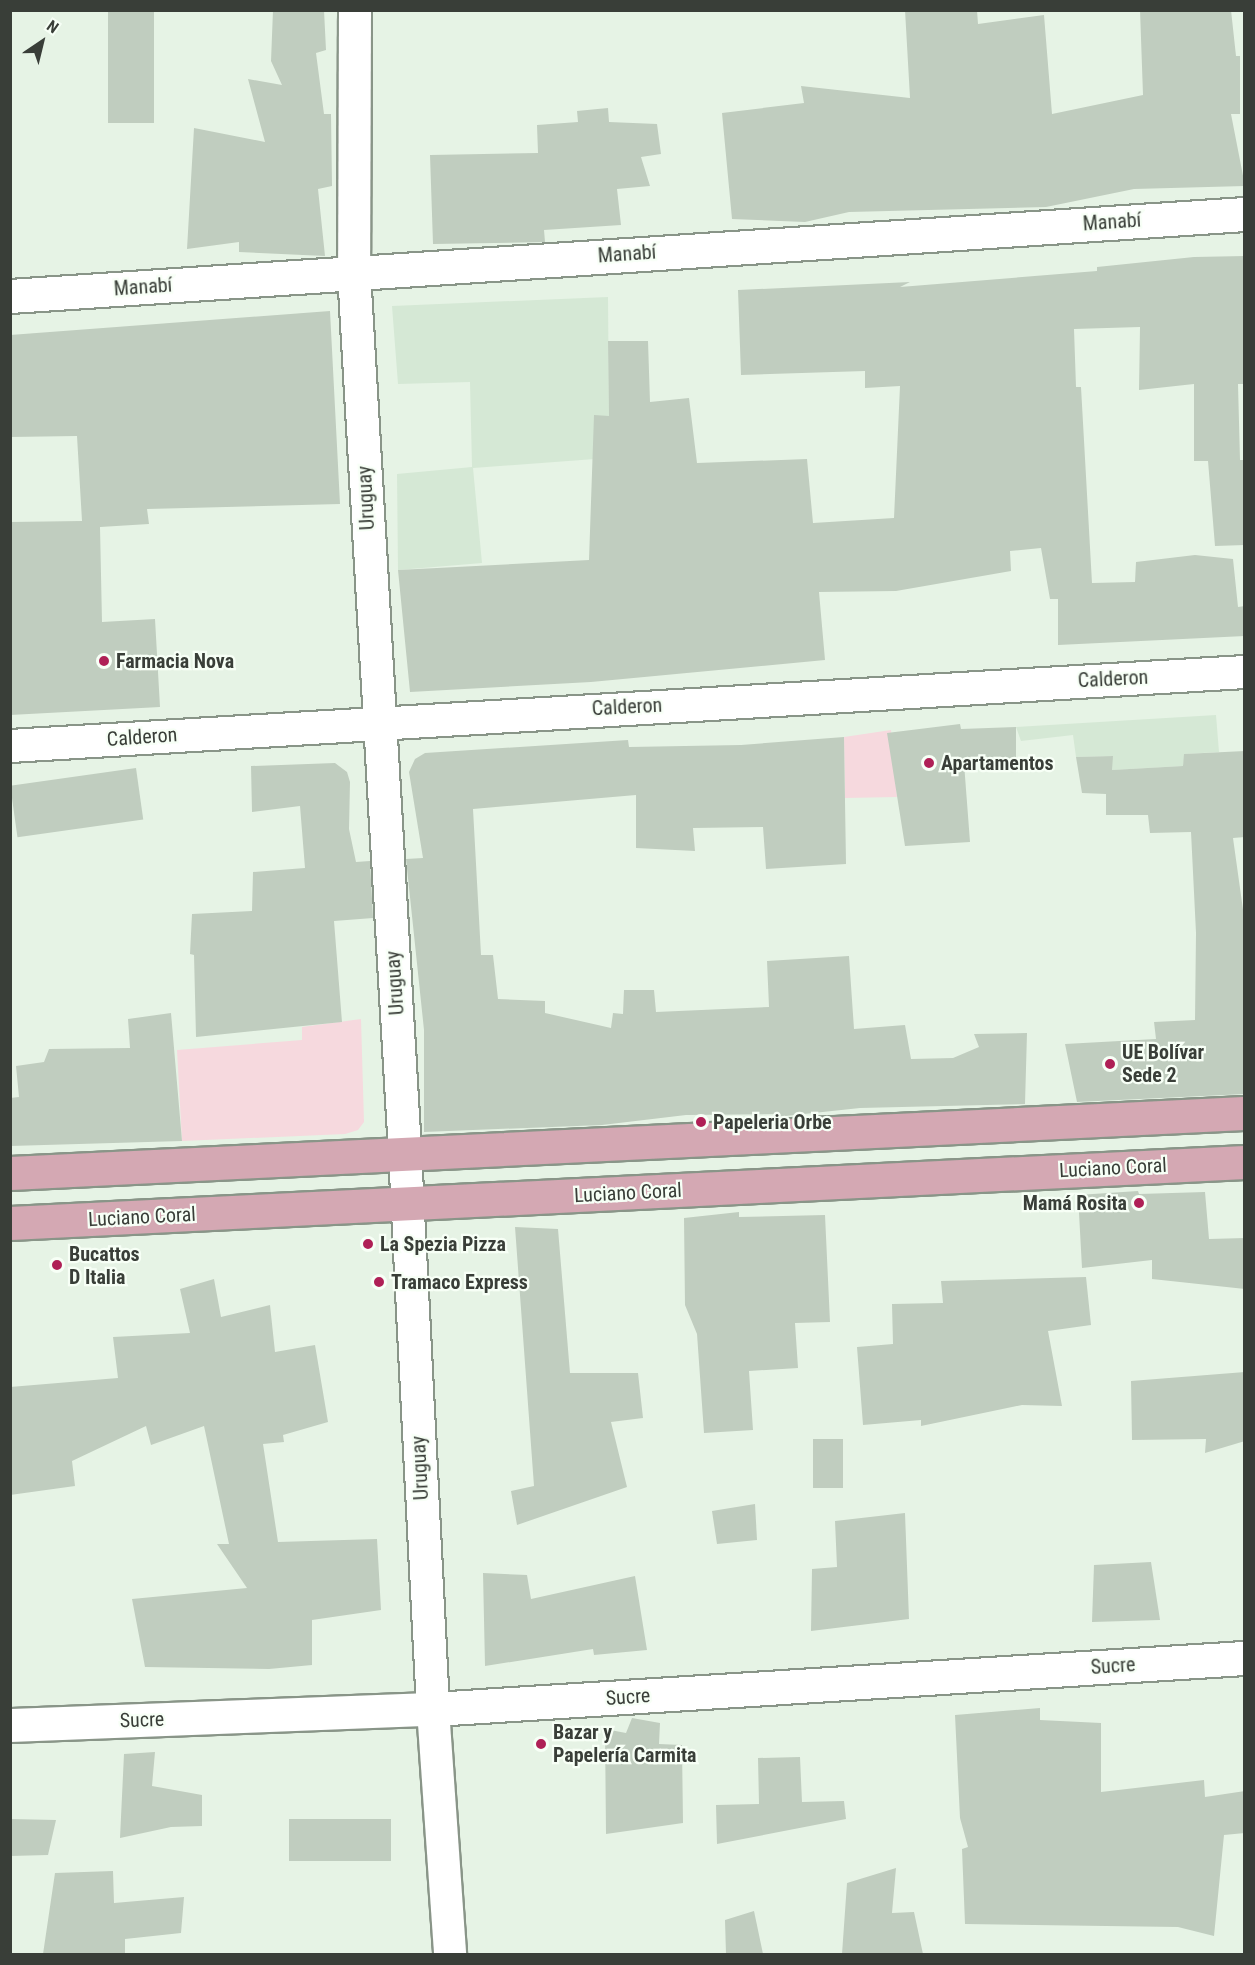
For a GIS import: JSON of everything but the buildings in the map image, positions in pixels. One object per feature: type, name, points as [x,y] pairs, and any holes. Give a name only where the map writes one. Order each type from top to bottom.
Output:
[{"type":"main road","points":[[10,1173],[405,1152],[1245,1113]]},
{"type":"main road","name":"Luciano Coral","points":[[10,1222],[406,1205],[1245,1162]]},
{"type":"street","name":"Uruguay","points":[[355,10],[354,272],[378,721],[405,1152],[433,1709],[450,1954]]},
{"type":"street","name":"Manabí","points":[[10,296],[1245,214]]},
{"type":"street","name":"Calderon","points":[[10,746],[378,721],[1245,672]]},
{"type":"street","name":"Sucre","points":[[10,1725],[433,1709],[1245,1658]]},
{"type":"shaded area","points":[[608,297],[609,416],[594,416],[595,459],[473,468],[482,563],[398,570],[397,474],[472,467],[470,382],[398,384],[392,306]]},
{"type":"shaded area","points":[[1216,715],[1219,752],[1185,754],[1183,766],[1112,770],[1112,756],[1076,757],[1073,735],[1021,741],[1016,727]]},
{"type":"shaded area","points":[[891,730],[897,797],[845,798],[844,737]]},
{"type":"shaded area","points":[[361,1019],[364,1122],[358,1130],[345,1134],[182,1141],[177,1050],[302,1040],[302,1027]]},
{"type":"place","name":"Farmacia Nova","points":[[104,661]]},
{"type":"place","name":"Apartamentos","points":[[929,763]]},
{"type":"place","name":"UE Bolívar Sede 2","points":[[1110,1064]]},
{"type":"place","name":"Papeleria Orbe","points":[[701,1122]]},
{"type":"place","name":"Mamá Rosita","points":[[1139,1203]]},
{"type":"place","name":"La Spezia Pizza","points":[[368,1244]]},
{"type":"place","name":"Bucattos D Italia","points":[[57,1265]]},
{"type":"place","name":"Tramaco Express","points":[[379,1282]]},
{"type":"place","name":"Bazar y Papelería Carmita","points":[[541,1744]]}]
